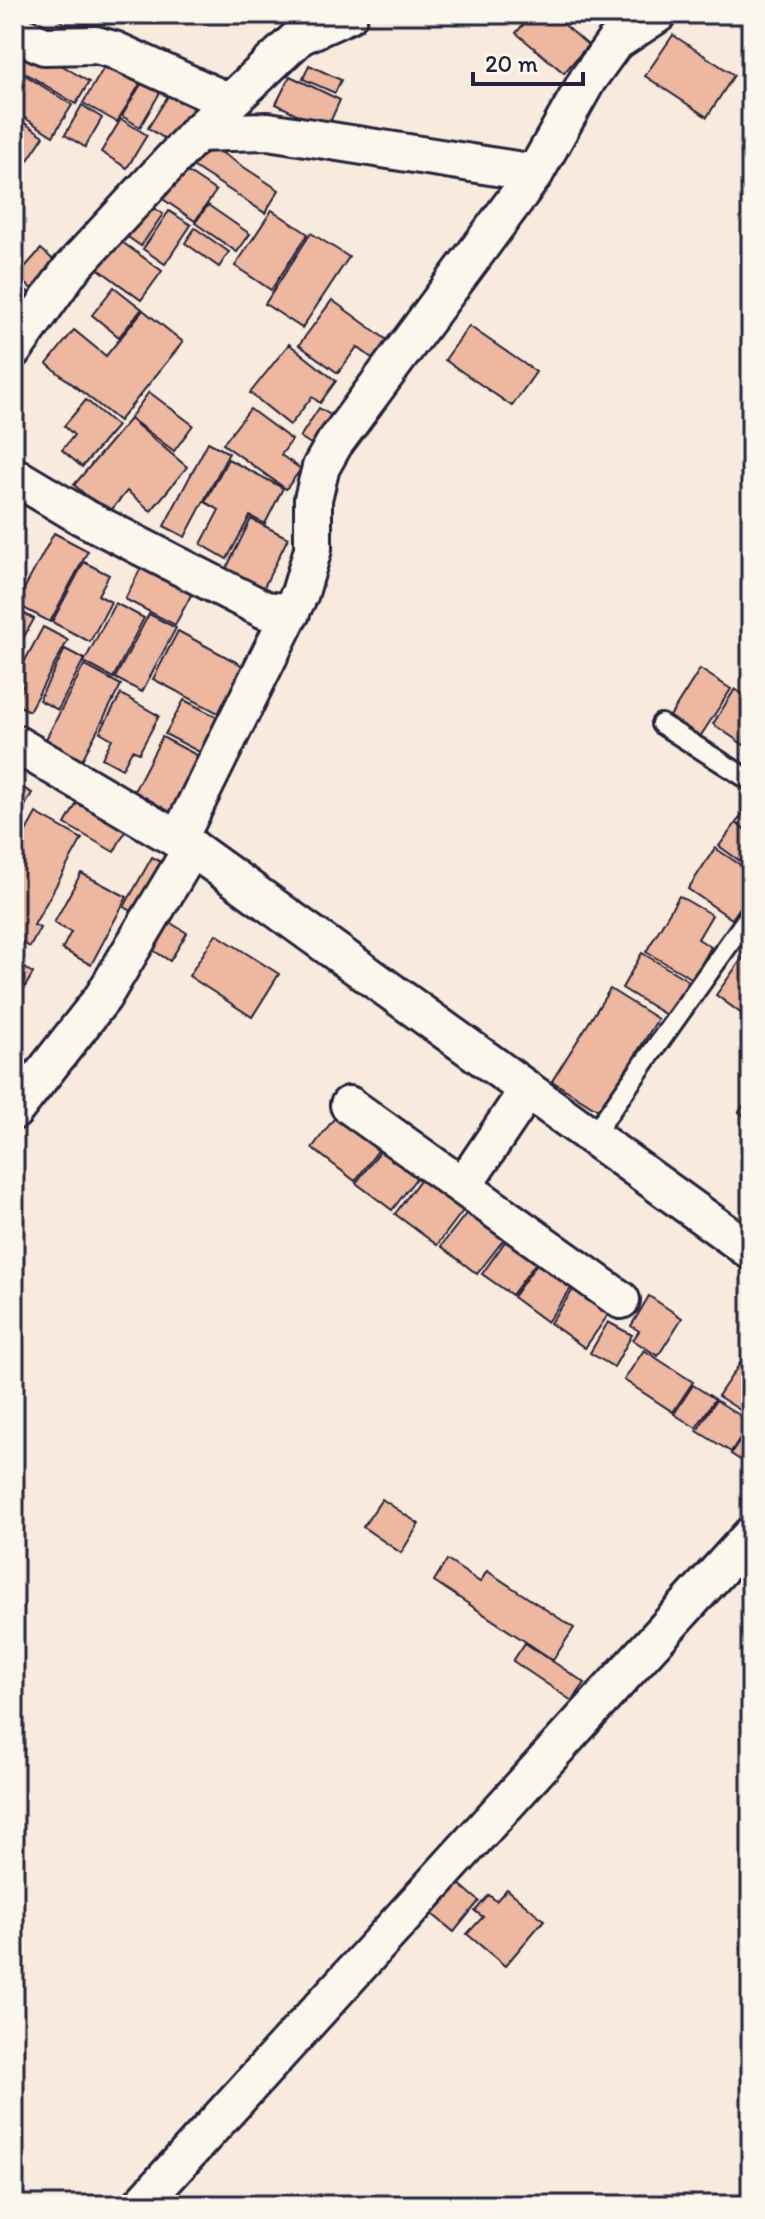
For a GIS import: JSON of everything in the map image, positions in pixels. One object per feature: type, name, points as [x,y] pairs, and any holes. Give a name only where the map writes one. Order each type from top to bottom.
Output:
[{"type":"street","points":[[14,1111],[103,997],[185,844],[291,613],[313,549],[313,499],[321,467],[535,173],[588,79],[614,43],[658,14]]},
{"type":"street","points":[[14,349],[70,270],[197,133],[300,36],[343,16]]},
{"type":"street","points":[[14,32],[44,46],[96,45],[114,50],[229,102]]},
{"type":"street","points":[[197,133],[268,131],[535,173]]},
{"type":"street","points":[[14,476],[81,516],[251,604],[265,610],[291,613]]},
{"type":"street","points":[[14,743],[185,844],[751,1251]]},
{"type":"street","points":[[463,1186],[527,1091]]},
{"type":"street","points":[[349,1105],[621,1300]]},
{"type":"street","points":[[141,2205],[751,1535]]},
{"type":"lane","points":[[661,724],[751,781]]},
{"type":"lane","points":[[591,1138],[751,913]]},
{"type":"building","points":[[55,14],[82,14],[89,21],[74,35]]},
{"type":"building","points":[[532,14],[552,14],[588,45],[564,73],[516,33]]},
{"type":"building","points":[[673,35],[734,75],[707,117],[645,76]]},
{"type":"building","points":[[24,42],[89,82],[76,104],[14,66],[14,58]]},
{"type":"building","points":[[106,64],[140,84],[117,122],[83,103]]},
{"type":"building","points":[[309,65],[341,80],[335,93],[303,79]]},
{"type":"building","points":[[14,68],[72,105],[53,136],[14,111]]},
{"type":"building","points":[[147,74],[165,84],[140,127],[122,116]]},
{"type":"building","points":[[290,76],[340,100],[327,129],[276,104]]},
{"type":"building","points":[[173,88],[200,104],[175,145],[148,128]]},
{"type":"building","points":[[82,105],[102,118],[85,147],[65,135]]},
{"type":"building","points":[[14,116],[44,136],[20,172],[14,168]]},
{"type":"building","points":[[121,119],[147,135],[127,168],[101,152]]},
{"type":"building","points":[[205,142],[279,190],[265,213],[191,165]]},
{"type":"building","points":[[177,165],[216,191],[195,221],[157,195]]},
{"type":"building","points":[[144,202],[163,214],[141,246],[122,233]]},
{"type":"building","points":[[208,205],[250,234],[237,252],[195,223]]},
{"type":"building","points":[[272,210],[308,234],[271,290],[235,266]]},
{"type":"building","points":[[169,211],[191,225],[165,264],[143,249]]},
{"type":"building","points":[[195,228],[229,252],[219,267],[185,243]]},
{"type":"building","points":[[311,233],[349,257],[302,328],[265,304]]},
{"type":"building","points":[[111,234],[162,271],[141,300],[89,262]]},
{"type":"building","points":[[41,249],[58,264],[34,291],[17,276]]},
{"type":"building","points":[[14,280],[34,297],[14,320]]},
{"type":"building","points":[[114,287],[142,309],[119,337],[92,315]]},
{"type":"building","points":[[332,300],[398,348],[384,367],[357,347],[338,373],[299,345]]},
{"type":"building","points":[[143,310],[183,342],[119,421],[47,364],[74,330],[106,356]]},
{"type":"building","points":[[469,326],[536,372],[512,406],[445,360]]},
{"type":"building","points":[[289,344],[336,381],[320,403],[312,397],[290,425],[250,393]]},
{"type":"building","points":[[149,392],[193,425],[174,451],[130,418]]},
{"type":"building","points":[[86,400],[117,426],[82,467],[62,450],[74,435],[64,426]]},
{"type":"building","points":[[319,408],[342,422],[322,451],[300,437]]},
{"type":"building","points":[[250,409],[292,440],[281,455],[301,469],[286,489],[223,444]]},
{"type":"building","points":[[130,419],[187,467],[151,511],[127,491],[108,514],[74,485]]},
{"type":"building","points":[[208,442],[229,453],[185,537],[164,526]]},
{"type":"building","points":[[228,459],[283,488],[265,524],[250,516],[227,559],[201,544],[219,510],[205,502]]},
{"type":"building","points":[[251,519],[288,538],[263,589],[225,571]]},
{"type":"building","points":[[54,533],[88,551],[50,622],[16,604]]},
{"type":"building","points":[[145,560],[196,586],[175,625],[125,599]]},
{"type":"building","points":[[84,562],[109,575],[98,595],[111,602],[90,642],[52,622]]},
{"type":"building","points":[[115,603],[144,618],[113,678],[84,662]]},
{"type":"building","points":[[14,608],[34,619],[15,653],[14,652]]},
{"type":"building","points":[[149,614],[176,628],[142,692],[115,678]]},
{"type":"building","points":[[43,627],[68,640],[29,711],[14,703],[22,686],[14,681]]},
{"type":"building","points":[[178,631],[249,669],[224,716],[153,679]]},
{"type":"building","points":[[65,649],[84,659],[58,710],[39,700]]},
{"type":"building","points":[[84,665],[121,685],[81,762],[44,743]]},
{"type":"building","points":[[700,669],[731,689],[698,740],[667,721]]},
{"type":"building","points":[[735,689],[751,700],[751,734],[744,745],[713,724]]},
{"type":"building","points":[[121,694],[159,716],[139,753],[132,750],[122,769],[102,758],[112,739],[100,732]]},
{"type":"building","points":[[184,700],[225,721],[207,756],[165,734]]},
{"type":"building","points":[[162,737],[206,760],[173,823],[129,801]]},
{"type":"building","points":[[14,783],[32,793],[16,823],[14,822]]},
{"type":"building","points":[[751,802],[751,833],[736,823]]},
{"type":"building","points":[[77,803],[126,830],[114,852],[65,824]]},
{"type":"building","points":[[36,813],[82,839],[34,925],[40,928],[30,947],[14,938],[14,853]]},
{"type":"building","points":[[736,823],[751,834],[751,869],[719,846]]},
{"type":"building","points":[[715,848],[751,872],[751,891],[732,919],[688,889]]},
{"type":"building","points":[[152,857],[174,869],[146,919],[124,907]]},
{"type":"building","points":[[81,873],[127,897],[91,965],[62,949],[71,932],[54,923]]},
{"type":"building","points":[[679,896],[712,915],[698,939],[711,947],[693,979],[646,952]]},
{"type":"building","points":[[156,914],[187,933],[170,961],[139,941]]},
{"type":"building","points":[[216,934],[279,974],[252,1017],[189,976]]},
{"type":"building","points":[[751,946],[751,1002],[742,1014],[716,995]]},
{"type":"building","points":[[642,953],[689,981],[668,1016],[622,988]]},
{"type":"building","points":[[14,962],[33,973],[18,999],[14,997]]},
{"type":"building","points":[[610,989],[658,1019],[600,1111],[552,1081]]},
{"type":"building","points":[[751,1095],[751,1121],[739,1112]]},
{"type":"building","points":[[345,1104],[388,1137],[355,1181],[312,1148]]},
{"type":"building","points":[[388,1141],[424,1168],[392,1210],[356,1183]]},
{"type":"building","points":[[425,1173],[468,1204],[437,1245],[395,1214]]},
{"type":"building","points":[[472,1206],[508,1234],[477,1274],[441,1246]]},
{"type":"building","points":[[507,1239],[537,1261],[512,1295],[482,1274]]},
{"type":"building","points":[[541,1258],[575,1283],[547,1322],[513,1297]]},
{"type":"building","points":[[580,1280],[615,1305],[585,1348],[550,1323]]},
{"type":"building","points":[[649,1296],[682,1318],[658,1356],[633,1340],[639,1331],[631,1326]]},
{"type":"building","points":[[608,1322],[632,1335],[614,1367],[590,1353]]},
{"type":"building","points":[[644,1350],[693,1382],[673,1412],[624,1380]]},
{"type":"building","points":[[741,1362],[751,1368],[751,1417],[718,1396]]},
{"type":"building","points":[[693,1385],[715,1399],[696,1428],[674,1414]]},
{"type":"building","points":[[716,1400],[750,1422],[731,1452],[697,1431]]},
{"type":"building","points":[[751,1425],[751,1467],[731,1454]]},
{"type":"building","points":[[382,1499],[419,1524],[401,1553],[363,1527]]},
{"type":"building","points":[[447,1560],[480,1582],[487,1571],[574,1628],[553,1660],[434,1581]]},
{"type":"building","points":[[525,1643],[585,1683],[572,1701],[513,1661]]},
{"type":"building","points":[[457,1882],[479,1901],[454,1932],[431,1913]]},
{"type":"building","points":[[507,1889],[544,1920],[505,1966],[467,1934],[483,1917],[475,1911],[489,1895],[496,1901]]}]
